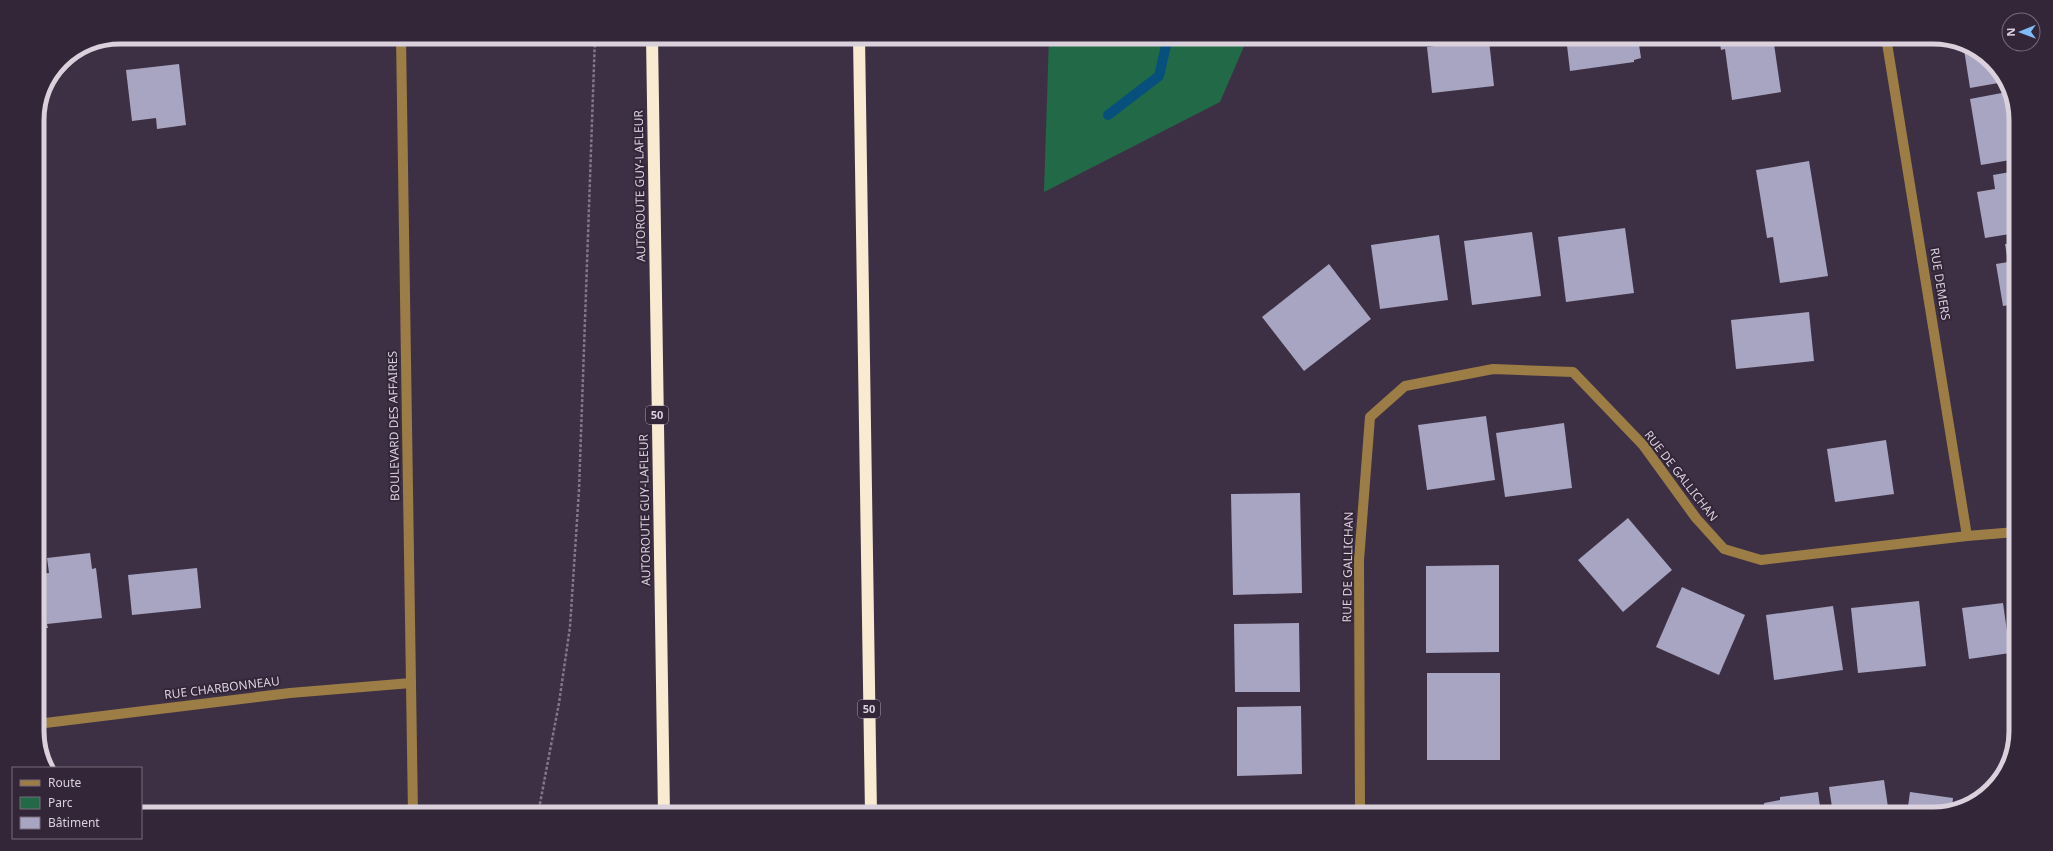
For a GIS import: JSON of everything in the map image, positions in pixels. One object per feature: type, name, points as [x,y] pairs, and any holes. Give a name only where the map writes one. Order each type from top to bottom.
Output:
[{"type":"highway","name":"AUTOROUTE GUY-LAFLEUR","points":[[652,44],[664,807]]},
{"type":"highway","name":"50","points":[[859,44],[871,807]]},
{"type":"street","name":"BOULEVARD DES AFFAIRES","points":[[401,44],[413,807]]},
{"type":"street","name":"RUE DEMERS","points":[[1887,44],[1968,536]]},
{"type":"street","name":"RUE DE GALLICHAN","points":[[1360,807],[1359,560],[1370,417],[1405,386],[1493,369],[1573,372],[1643,445],[1696,518],[1724,549],[1761,560],[2009,533]]},
{"type":"street","name":"RUE CHARBONNEAU","points":[[44,723],[290,693],[411,683]]},
{"type":"path","points":[[539,807],[559,703],[570,627],[579,490],[595,44]]},
{"type":"green space","points":[[1049,44],[1245,44],[1220,102],[1044,192]]},
{"type":"building","points":[[1451,44],[1489,44],[1494,86],[1432,93],[1427,47]]},
{"type":"building","points":[[1567,44],[1639,44],[1641,58],[1634,60],[1634,62],[1570,71]]},
{"type":"building","points":[[1720,44],[1774,44],[1781,92],[1732,100],[1725,49],[1721,50]]},
{"type":"building","points":[[1964,51],[1971,54],[1987,66],[1999,83],[1970,88]]},
{"type":"building","points":[[179,64],[186,125],[157,129],[156,118],[132,121],[126,70]]},
{"type":"building","points":[[2003,93],[2009,115],[2009,160],[1981,165],[1970,99]]},
{"type":"building","points":[[1809,161],[1828,276],[1780,283],[1773,237],[1767,238],[1756,170]]},
{"type":"building","points":[[2009,172],[2009,234],[1985,238],[1977,192],[1995,189],[1993,175]]},
{"type":"building","points":[[1625,228],[1634,293],[1566,302],[1558,237]]},
{"type":"building","points":[[1532,232],[1541,296],[1472,305],[1464,241]]},
{"type":"building","points":[[1439,235],[1448,300],[1380,309],[1371,245]]},
{"type":"building","points":[[2005,244],[2009,244],[2009,305],[2003,306],[1996,264],[2008,262]]},
{"type":"building","points":[[1329,264],[1371,319],[1304,371],[1262,317]]},
{"type":"building","points":[[1809,312],[1814,361],[1736,369],[1731,320]]},
{"type":"building","points":[[1486,416],[1495,480],[1427,490],[1418,425]]},
{"type":"building","points":[[1564,423],[1572,488],[1505,497],[1496,433]]},
{"type":"building","points":[[1886,440],[1894,494],[1835,502],[1827,449]]},
{"type":"building","points":[[1300,493],[1302,593],[1233,595],[1231,494]]},
{"type":"building","points":[[1628,518],[1672,570],[1623,612],[1578,560]]},
{"type":"building","points":[[90,553],[92,569],[96,568],[102,618],[47,624],[48,628],[44,628],[44,573],[49,573],[47,558]]},
{"type":"building","points":[[1499,565],[1499,652],[1426,653],[1426,566]]},
{"type":"building","points":[[197,568],[201,608],[132,615],[128,575]]},
{"type":"building","points":[[1682,587],[1745,615],[1719,675],[1656,647]]},
{"type":"building","points":[[1919,601],[1926,666],[1858,673],[1851,608]]},
{"type":"building","points":[[2003,603],[2009,653],[1969,659],[1962,608]]},
{"type":"building","points":[[1833,606],[1843,670],[1774,680],[1766,615]]},
{"type":"building","points":[[1299,623],[1300,692],[1235,692],[1234,624]]},
{"type":"building","points":[[1427,673],[1500,673],[1500,760],[1427,760]]},
{"type":"building","points":[[1301,706],[1302,774],[1237,776],[1237,707]]},
{"type":"building","points":[[1884,780],[1888,807],[1832,807],[1829,787]]},
{"type":"building","points":[[1818,792],[1820,807],[1764,807],[1764,803],[1780,800],[1780,797]]},
{"type":"building","points":[[1910,792],[1953,798],[1952,805],[1948,806],[1908,807]]},
{"type":"waterway","points":[[1108,115],[1159,76],[1166,44]]}]
